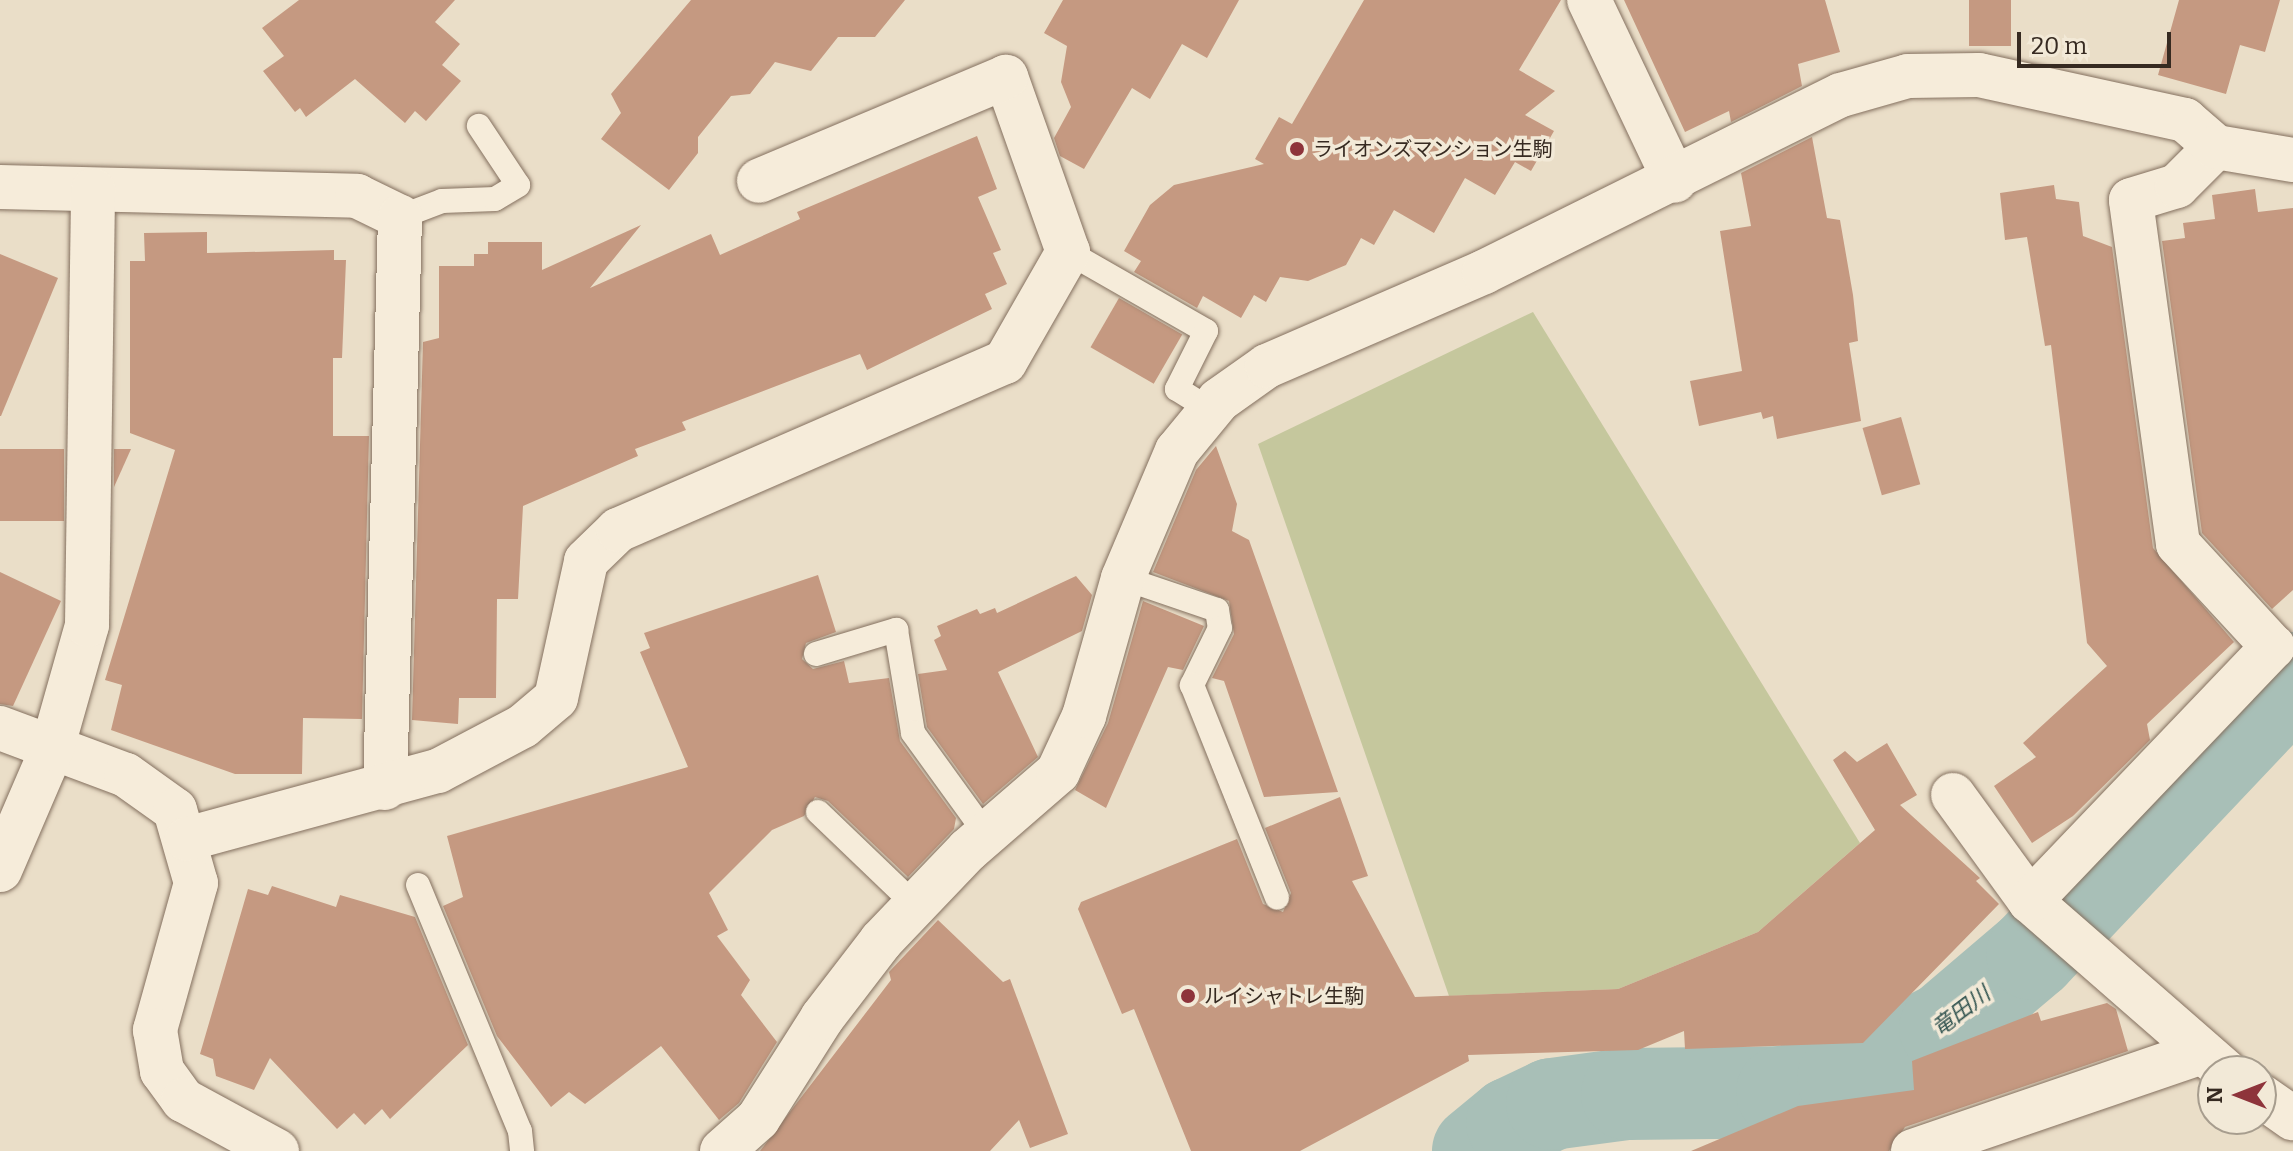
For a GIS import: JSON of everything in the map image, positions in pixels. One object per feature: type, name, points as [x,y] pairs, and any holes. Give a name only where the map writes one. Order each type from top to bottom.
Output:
[{"type":"street","points":[[1589,0],[1675,181]]},
{"type":"street","points":[[722,1151],[758,1119],[822,1018],[916,906],[986,834],[1058,772],[1084,716],[1123,578],[1177,451],[1210,410],[1267,366],[1675,181],[1841,95],[1908,76],[1979,75],[2185,120],[2216,147],[2293,160]]},
{"type":"street","points":[[187,839],[385,788],[438,771],[509,734],[556,698],[586,561],[618,530],[1005,362],[1068,252],[1006,77],[759,181]]},
{"type":"street","points":[[2034,905],[2283,637],[2178,544],[2131,200],[2177,186],[2216,147]]},
{"type":"street","points":[[0,187],[357,196],[400,217],[385,788]]},
{"type":"street","points":[[0,870],[52,749],[87,625],[93,190]]},
{"type":"street","points":[[0,728],[155,792],[175,810],[187,839],[196,883],[155,1030],[162,1071],[183,1100],[277,1151]]},
{"type":"street","points":[[1953,795],[2034,905],[2204,1055]]},
{"type":"street","points":[[1913,1151],[2197,1066]]},
{"type":"lane","points":[[400,217],[442,201],[495,199],[518,185],[479,126]]},
{"type":"lane","points":[[1068,252],[1206,331],[1177,389],[1210,410]]},
{"type":"lane","points":[[1123,578],[1217,610],[1220,628],[1192,685],[1277,898]]},
{"type":"lane","points":[[816,654],[896,630],[913,733],[986,834]]},
{"type":"lane","points":[[818,812],[916,906]]},
{"type":"lane","points":[[418,885],[520,1131],[522,1151]]},
{"type":"green space","points":[[1533,312],[1860,843],[1758,932],[1618,989],[1449,996],[1258,444]]},
{"type":"building","points":[[299,0],[455,0],[435,22],[460,44],[442,65],[461,81],[426,121],[415,111],[405,123],[355,79],[306,117],[300,108],[295,112],[263,71],[284,56],[262,28]]},
{"type":"building","points":[[691,0],[905,0],[875,37],[838,37],[811,71],[775,62],[750,94],[731,96],[698,137],[698,153],[669,190],[601,139],[621,113],[611,94]]},
{"type":"building","points":[[1063,0],[1239,0],[1207,58],[1182,44],[1150,99],[1132,88],[1084,169],[1060,156],[1054,138],[1071,107],[1061,82],[1067,46],[1044,33]]},
{"type":"building","name":"ライオンズマンション生駒","points":[[1364,0],[1561,0],[1519,70],[1555,91],[1525,115],[1554,131],[1531,171],[1515,162],[1495,195],[1465,178],[1434,233],[1394,210],[1374,245],[1361,238],[1346,265],[1308,281],[1280,277],[1266,302],[1254,295],[1241,318],[1203,296],[1197,308],[1134,272],[1141,261],[1124,251],[1150,205],[1174,185],[1264,164],[1255,159],[1279,117],[1292,124]]},
{"type":"building","points":[[1624,0],[1825,0],[1840,52],[1798,64],[1802,86],[1731,122],[1729,111],[1685,132]]},
{"type":"building","points":[[1969,0],[2011,0],[2011,46],[1969,46]]},
{"type":"building","points":[[2179,0],[2280,0],[2265,52],[2240,45],[2226,94],[2158,75]]},
{"type":"building","points":[[977,136],[997,189],[978,197],[1001,250],[993,253],[1007,284],[985,294],[992,309],[867,370],[860,354],[682,422],[686,430],[635,449],[638,456],[523,506],[518,599],[497,599],[496,698],[459,698],[458,724],[412,720],[423,342],[439,338],[439,266],[474,266],[474,254],[488,254],[488,242],[542,242],[542,270],[641,225],[590,288],[711,234],[720,255],[800,219],[797,212]]},
{"type":"building","points":[[1812,137],[1827,218],[1840,220],[1853,295],[1858,341],[1849,343],[1861,421],[1777,439],[1773,416],[1763,419],[1761,412],[1699,426],[1690,381],[1742,371],[1720,231],[1751,226],[1741,173]]},
{"type":"building","points":[[2054,185],[2056,199],[2079,202],[2083,236],[2112,247],[2153,548],[2234,642],[2147,724],[2150,740],[2142,748],[2073,816],[2032,843],[1994,786],[2036,757],[2023,743],[2107,666],[2087,643],[2051,345],[2045,346],[2027,237],[2005,240],[2000,193]]},
{"type":"building","points":[[2255,189],[2258,212],[2293,208],[2293,590],[2272,609],[2202,533],[2162,241],[2185,238],[2183,223],[2215,219],[2212,195]]},
{"type":"building","points":[[207,232],[207,253],[334,250],[334,260],[346,260],[342,358],[333,358],[333,436],[369,436],[362,719],[303,718],[302,774],[235,774],[111,730],[122,685],[105,680],[175,450],[130,433],[130,261],[145,261],[144,233]]},
{"type":"building","points":[[0,254],[58,278],[1,416],[0,416]]},
{"type":"building","points":[[1119,298],[1182,334],[1154,384],[1090,347]]},
{"type":"building","points":[[1901,417],[1920,484],[1882,495],[1863,428]]},
{"type":"building","points":[[1216,446],[1237,504],[1232,531],[1249,540],[1338,792],[1264,797],[1224,681],[1212,678],[1234,634],[1229,601],[1153,572],[1196,470]]},
{"type":"building","points":[[0,449],[64,449],[64,521],[0,521]]},
{"type":"building","points":[[114,449],[131,449],[114,487]]},
{"type":"building","points":[[0,572],[61,601],[13,706],[0,704]]},
{"type":"building","points":[[818,575],[836,632],[806,643],[802,659],[813,669],[844,661],[849,683],[889,678],[900,741],[956,818],[954,829],[908,877],[828,801],[815,797],[804,816],[772,830],[709,893],[728,930],[717,936],[750,980],[741,995],[777,1042],[739,1103],[719,1120],[661,1046],[585,1104],[569,1092],[551,1107],[497,1036],[443,906],[463,897],[447,836],[688,767],[640,652],[650,648],[644,633]]},
{"type":"building","points":[[1076,576],[1092,595],[1082,631],[998,672],[1038,757],[983,804],[927,727],[918,674],[947,670],[934,640],[941,636],[937,626],[977,609],[980,614],[995,608],[997,613]]},
{"type":"building","points":[[1143,601],[1204,626],[1183,670],[1168,667],[1106,808],[1075,790],[1108,723]]},
{"type":"building","points":[[1887,743],[1917,795],[1900,805],[1980,878],[1976,881],[1999,904],[1863,1043],[1685,1049],[1684,1031],[1638,1050],[1468,1055],[1469,1061],[1300,1151],[1191,1151],[1134,1009],[1122,1014],[1078,909],[1081,902],[1237,839],[1263,904],[1283,912],[1291,893],[1265,828],[1340,797],[1368,876],[1352,881],[1415,997],[1618,989],[1758,932],[1875,830],[1833,760],[1845,751],[1857,762]]},
{"type":"building","points":[[272,886],[336,907],[340,895],[415,917],[468,1045],[390,1119],[382,1109],[365,1125],[354,1113],[337,1129],[270,1058],[254,1090],[216,1076],[213,1059],[200,1054],[248,889],[268,895]]},
{"type":"building","points":[[938,920],[1003,982],[1010,979],[1068,1134],[1030,1148],[1019,1120],[990,1151],[760,1151],[891,980],[889,972]]},
{"type":"building","points":[[2107,1003],[2116,1009],[2128,1051],[1905,1127],[1889,1151],[1691,1151],[1798,1106],[1914,1090],[1912,1061],[2038,1012],[2041,1021]]},
{"type":"waterway","name":"竜田川","points":[[1478,1151],[1512,1123],[1552,1104],[1627,1094],[1782,1092],[1843,1079],[1945,1028],[2032,954],[2293,678]]},
{"type":"place","name":"ライオンズマンション生駒","points":[[1297,149]]},
{"type":"place","name":"ルイシャトレ生駒","points":[[1188,996]]}]
